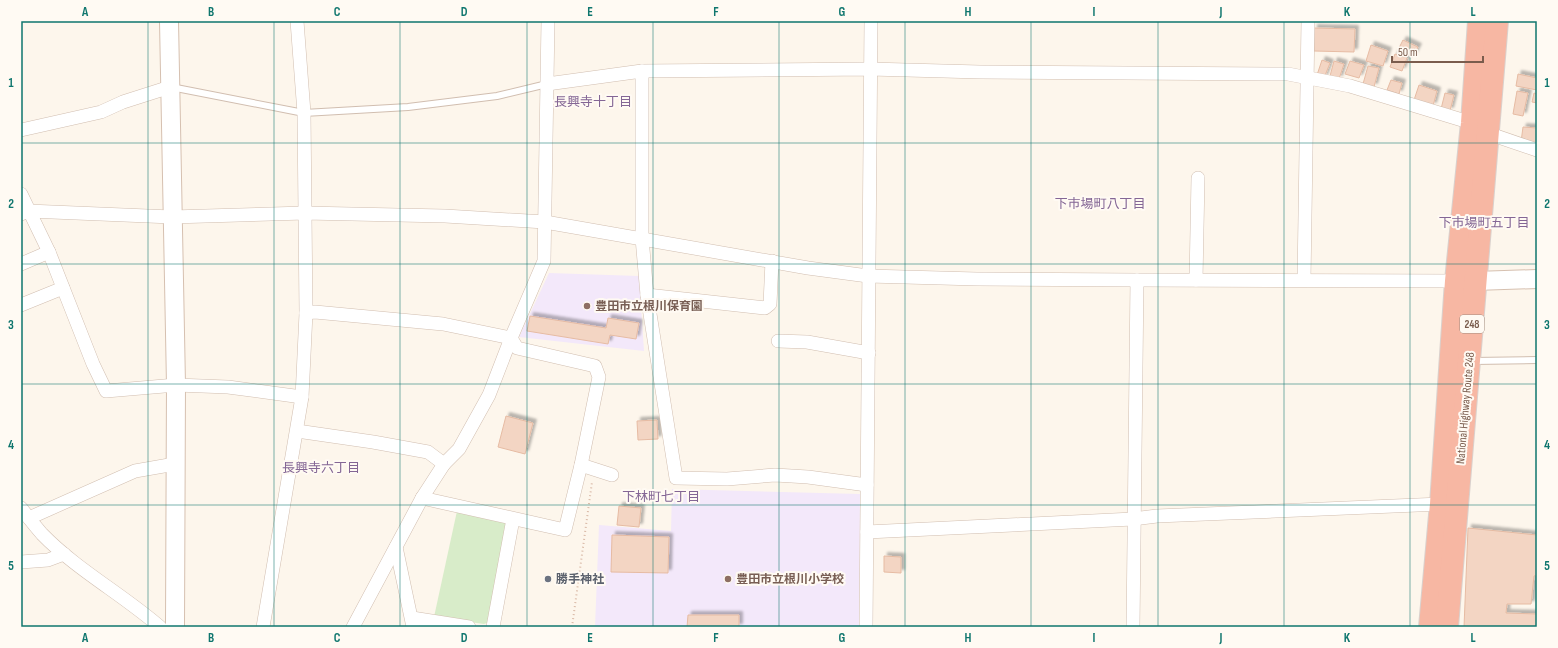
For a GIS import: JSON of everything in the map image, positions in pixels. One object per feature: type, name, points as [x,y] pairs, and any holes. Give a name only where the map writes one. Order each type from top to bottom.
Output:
[{"type":"highway","name":"National Highway Route 248","points":[[1479,21],[1479,128]]},
{"type":"highway","name":"National Highway Route 248","points":[[1430,627],[1441,504],[1466,281],[1479,128],[1497,21]]},
{"type":"highway","name":"National Highway Route 248","points":[[1447,627],[1468,361],[1466,281]]},
{"type":"street","points":[[169,21],[176,385],[175,627]]},
{"type":"street","points":[[263,627],[302,397],[306,313],[304,113],[297,21]]},
{"type":"street","points":[[353,627],[422,498],[444,464],[459,449],[489,395],[511,338],[544,261],[548,21]]},
{"type":"street","points":[[866,627],[871,21]]},
{"type":"street","points":[[1304,280],[1308,21]]},
{"type":"street","points":[[547,84],[642,71],[870,69],[988,72],[1288,74],[1350,86],[1479,128],[1537,150]]},
{"type":"street","points":[[642,71],[642,238],[647,295],[676,478],[727,479],[775,475],[808,477],[867,485]]},
{"type":"street","points":[[21,130],[101,112],[123,102],[170,87]]},
{"type":"street","points":[[1196,280],[1198,178]]},
{"type":"street","points":[[21,194],[25,212],[48,252],[93,364],[106,391],[176,385],[228,387],[302,397]]},
{"type":"street","points":[[25,212],[172,216],[305,212],[445,216],[545,222],[868,276],[977,279],[1137,280],[1466,281],[1537,279]]},
{"type":"street","points":[[21,264],[48,252]]},
{"type":"street","points":[[647,295],[765,308],[770,304],[772,261]]},
{"type":"street","points":[[1133,627],[1133,520],[1137,280]]},
{"type":"street","points":[[21,305],[62,288]]},
{"type":"street","points":[[306,313],[315,312],[443,324],[511,338],[517,348],[595,366],[599,377],[581,465],[565,530],[422,498]]},
{"type":"street","points":[[778,341],[807,342],[869,353]]},
{"type":"street","points":[[297,431],[428,452],[444,464]]},
{"type":"street","points":[[160,627],[64,554],[42,534],[25,513],[135,471],[175,464]]},
{"type":"street","points":[[581,465],[612,475]]},
{"type":"street","points":[[867,532],[1133,520],[1165,516],[1441,504]]},
{"type":"street","points":[[493,627],[513,519]]},
{"type":"street","points":[[396,547],[413,623],[469,627]]},
{"type":"street","points":[[21,562],[48,560],[64,554]]},
{"type":"lane","points":[[170,87],[304,113],[408,107],[497,96],[547,84]]},
{"type":"lane","points":[[1468,361],[1537,360]]},
{"type":"path","points":[[572,627],[594,470]]},
{"type":"shaded area","name":"豊田市立根川保育園","points":[[549,273],[639,276],[644,351],[519,337]]},
{"type":"shaded area","name":"豊田市立根川小学校","points":[[672,489],[860,494],[859,627],[595,627],[599,525],[671,531]]},
{"type":"green space","points":[[457,511],[505,521],[507,526],[490,622],[484,624],[434,617]]},
{"type":"building","points":[[1314,28],[1355,29],[1354,52],[1314,51]]},
{"type":"building","points":[[1403,40],[1418,47],[1413,57],[1398,50]]},
{"type":"building","points":[[1371,45],[1388,51],[1383,66],[1366,61]]},
{"type":"building","points":[[1395,54],[1407,58],[1402,71],[1390,67]]},
{"type":"building","points":[[1322,60],[1330,63],[1324,78],[1317,75]]},
{"type":"building","points":[[1334,61],[1344,64],[1339,79],[1330,76]]},
{"type":"building","points":[[1350,61],[1364,65],[1359,78],[1345,74]]},
{"type":"building","points":[[1368,66],[1379,68],[1374,87],[1363,84]]},
{"type":"building","points":[[1518,74],[1537,78],[1537,90],[1516,86]]},
{"type":"building","points":[[1391,80],[1402,83],[1399,94],[1387,90]]},
{"type":"building","points":[[1419,85],[1437,91],[1433,106],[1414,100]]},
{"type":"building","points":[[1517,91],[1528,93],[1523,116],[1513,114]]},
{"type":"building","points":[[1445,93],[1454,95],[1450,111],[1441,109]]},
{"type":"building","points":[[1534,93],[1537,94],[1537,103],[1532,102]]},
{"type":"building","points":[[1523,127],[1537,128],[1537,144],[1521,142]]},
{"type":"building","points":[[530,316],[606,328],[608,318],[639,323],[636,339],[610,335],[608,344],[527,331]]},
{"type":"building","points":[[506,416],[533,423],[525,454],[498,447]]},
{"type":"building","points":[[657,420],[658,439],[638,440],[637,421]]},
{"type":"building","points":[[619,506],[641,508],[639,527],[617,525]]},
{"type":"building","points":[[1468,528],[1537,535],[1537,575],[1534,576],[1531,604],[1507,604],[1506,613],[1537,614],[1537,627],[1464,627]]},
{"type":"building","points":[[612,535],[669,537],[668,573],[611,572]]},
{"type":"building","points":[[884,556],[901,557],[901,573],[884,572]]},
{"type":"building","points":[[688,615],[739,615],[739,627],[687,627]]},
{"type":"place","name":"豊田市立根川保育園","points":[[587,306]]},
{"type":"place","name":"勝手神社","points":[[548,579]]},
{"type":"place","name":"豊田市立根川小学校","points":[[728,579]]},
{"type":"district","name":"長興寺十丁目","points":[[593,101]]},
{"type":"district","name":"下市場町八丁目","points":[[1100,203]]},
{"type":"district","name":"下市場町五丁目","points":[[1484,222]]},
{"type":"district","name":"長興寺六丁目","points":[[321,467]]},
{"type":"district","name":"下林町七丁目","points":[[661,496]]}]
